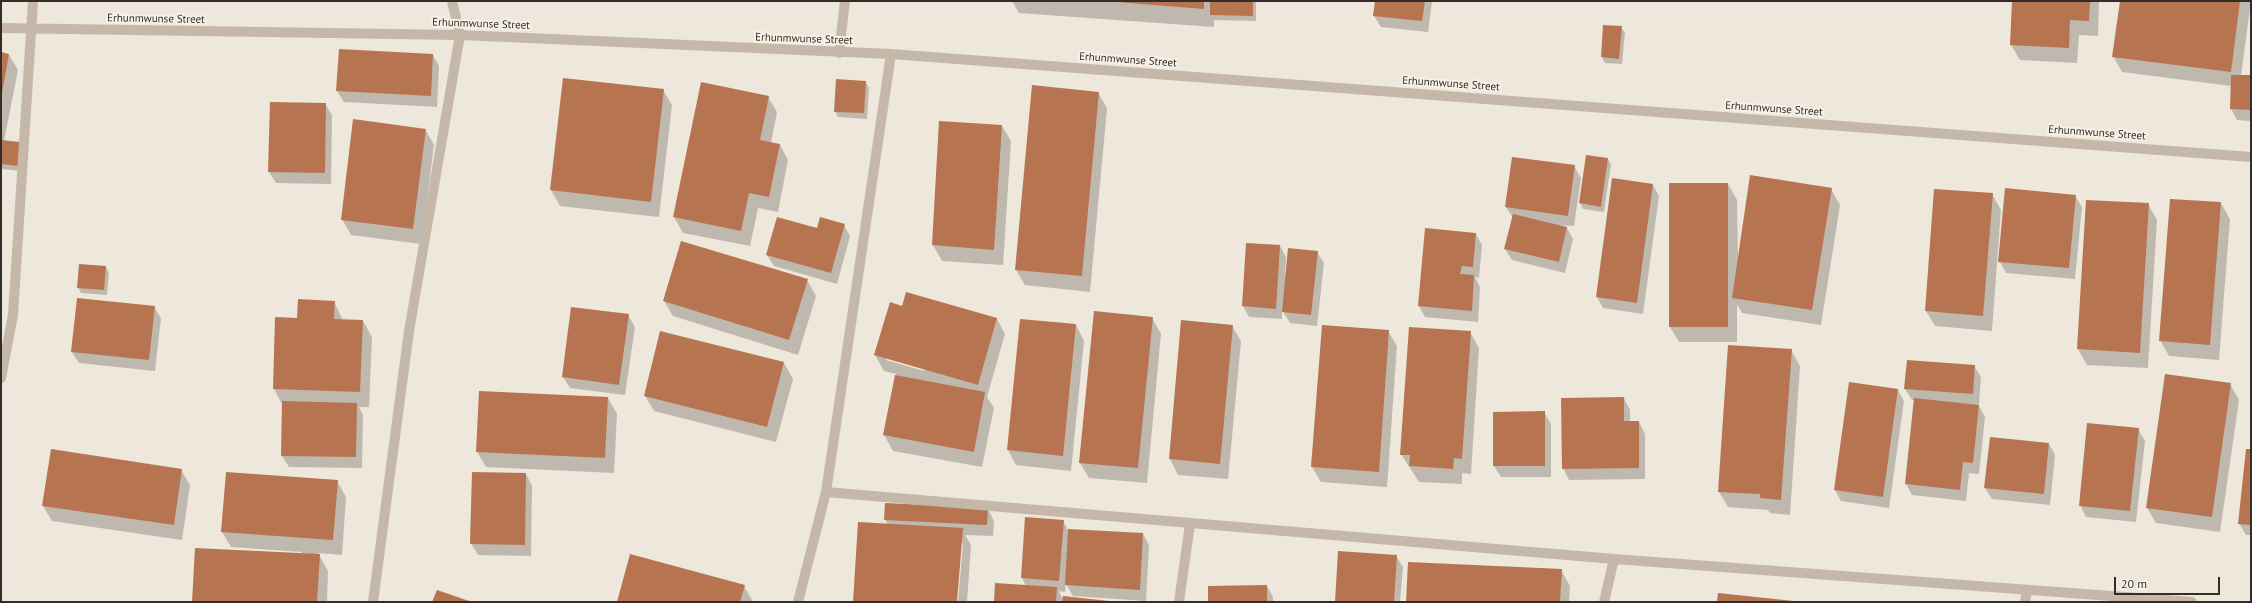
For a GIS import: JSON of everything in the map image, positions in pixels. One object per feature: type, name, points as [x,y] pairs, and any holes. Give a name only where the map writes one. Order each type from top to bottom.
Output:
[{"type":"street","points":[[1,378],[13,315],[33,1]]},
{"type":"street","points":[[373,602],[409,331],[460,35],[452,1]]},
{"type":"street","points":[[839,52],[845,1]]},
{"type":"street","name":"Erhunmwunse Street","points":[[1,28],[32,30],[460,35],[891,54],[2251,157]]},
{"type":"street","points":[[798,602],[826,492],[891,54]]},
{"type":"street","points":[[826,492],[1614,559],[2027,591],[2192,602]]},
{"type":"street","points":[[1179,602],[1190,524]]},
{"type":"street","points":[[1604,602],[1614,559]]},
{"type":"street","points":[[2025,602],[2027,591]]},
{"type":"building","points":[[1104,1],[1204,1],[1204,9]]},
{"type":"building","points":[[1210,1],[1253,1],[1253,16],[1210,15]]},
{"type":"building","points":[[1375,1],[1425,1],[1422,21],[1373,16]]},
{"type":"building","points":[[2012,1],[2090,1],[2089,21],[2070,20],[2069,48],[2010,45]]},
{"type":"building","points":[[2120,1],[2240,1],[2231,72],[2112,57]]},
{"type":"building","points":[[1603,25],[1622,26],[1619,59],[1601,57]]},
{"type":"building","points":[[339,49],[433,54],[431,96],[336,91]]},
{"type":"building","points":[[1,52],[9,54],[2,93],[1,93]]},
{"type":"building","points":[[2231,75],[2251,75],[2251,110],[2230,109]]},
{"type":"building","points":[[563,78],[664,89],[651,202],[550,190]]},
{"type":"building","points":[[836,79],[866,81],[864,113],[834,112]]},
{"type":"building","points":[[701,82],[769,96],[760,140],[780,144],[769,197],[749,193],[741,231],[673,217]]},
{"type":"building","points":[[1032,85],[1099,92],[1082,276],[1015,270]]},
{"type":"building","points":[[270,102],[326,103],[325,173],[268,172]]},
{"type":"building","points":[[353,119],[426,129],[413,229],[341,220]]},
{"type":"building","points":[[939,121],[1002,125],[994,250],[932,245]]},
{"type":"building","points":[[1,140],[20,142],[18,166],[1,164]]},
{"type":"building","points":[[1586,155],[1608,158],[1601,207],[1579,203]]},
{"type":"building","points":[[1512,157],[1575,165],[1568,216],[1505,207]]},
{"type":"building","points":[[1750,175],[1832,188],[1812,310],[1732,298]]},
{"type":"building","points":[[1612,178],[1653,184],[1637,303],[1596,297]]},
{"type":"building","points":[[1669,183],[1728,183],[1728,327],[1669,327]]},
{"type":"building","points":[[2005,188],[2076,195],[2069,268],[1998,262]]},
{"type":"building","points":[[1934,189],[1993,193],[1983,316],[1925,311]]},
{"type":"building","points":[[2170,199],[2221,202],[2210,345],[2159,341]]},
{"type":"building","points":[[2086,200],[2149,203],[2140,353],[2077,349]]},
{"type":"building","points":[[1513,214],[1567,227],[1559,262],[1504,249]]},
{"type":"building","points":[[777,217],[817,228],[820,217],[845,224],[831,273],[766,255]]},
{"type":"building","points":[[1425,228],[1476,233],[1473,267],[1462,266],[1460,274],[1474,275],[1472,311],[1418,306]]},
{"type":"building","points":[[681,241],[808,279],[789,340],[663,301]]},
{"type":"building","points":[[1246,243],[1280,245],[1276,309],[1242,306]]},
{"type":"building","points":[[1288,248],[1318,251],[1311,315],[1282,312]]},
{"type":"building","points":[[79,264],[106,266],[104,290],[77,288]]},
{"type":"building","points":[[906,292],[997,318],[978,385],[874,355],[890,302],[902,306]]},
{"type":"building","points":[[77,298],[155,306],[149,360],[71,352]]},
{"type":"building","points":[[298,299],[335,301],[334,319],[363,320],[360,392],[273,389],[275,317],[297,318]]},
{"type":"building","points":[[571,307],[629,314],[619,385],[562,377]]},
{"type":"building","points":[[1094,311],[1153,317],[1138,468],[1079,463]]},
{"type":"building","points":[[1020,319],[1076,324],[1063,456],[1007,450]]},
{"type":"building","points":[[1181,320],[1233,325],[1220,464],[1169,459]]},
{"type":"building","points":[[1322,325],[1389,330],[1379,472],[1311,467]]},
{"type":"building","points":[[1409,327],[1471,331],[1462,459],[1454,458],[1453,469],[1409,466],[1410,455],[1400,455]]},
{"type":"building","points":[[660,331],[784,362],[767,427],[644,396]]},
{"type":"building","points":[[1728,345],[1792,349],[1781,500],[1760,498],[1760,494],[1718,492]]},
{"type":"building","points":[[1907,360],[1975,365],[1973,394],[1904,389]]},
{"type":"building","points":[[2165,374],[2231,383],[2212,517],[2146,508]]},
{"type":"building","points":[[895,375],[985,392],[974,452],[883,435]]},
{"type":"building","points":[[1849,382],[1898,389],[1883,497],[1834,490]]},
{"type":"building","points":[[479,391],[608,397],[605,458],[476,452]]},
{"type":"building","points":[[1624,397],[1624,421],[1639,421],[1639,468],[1562,469],[1561,398]]},
{"type":"building","points":[[1914,398],[1979,405],[1973,463],[1963,462],[1960,490],[1905,484]]},
{"type":"building","points":[[282,401],[357,403],[356,457],[281,456]]},
{"type":"building","points":[[1545,411],[1545,466],[1493,466],[1493,412]]},
{"type":"building","points":[[2087,423],[2139,428],[2130,511],[2079,506]]},
{"type":"building","points":[[1990,437],[2049,443],[2044,494],[1984,488]]},
{"type":"building","points":[[51,449],[182,469],[174,525],[42,506]]},
{"type":"building","points":[[2246,449],[2251,449],[2251,525],[2238,524]]},
{"type":"building","points":[[226,472],[338,480],[333,540],[221,532]]},
{"type":"building","points":[[472,472],[526,473],[525,545],[470,544]]},
{"type":"building","points":[[885,503],[988,508],[987,525],[884,520]]},
{"type":"building","points":[[1025,517],[1064,520],[1059,581],[1021,578]]},
{"type":"building","points":[[858,522],[963,528],[957,602],[853,602]]},
{"type":"building","points":[[1068,529],[1143,533],[1140,590],[1065,585]]},
{"type":"building","points":[[195,548],[320,554],[317,602],[192,602]]},
{"type":"building","points":[[1338,551],[1397,555],[1394,602],[1335,602]]},
{"type":"building","points":[[630,554],[745,585],[740,602],[617,602]]},
{"type":"building","points":[[1408,562],[1562,569],[1560,602],[1406,602]]},
{"type":"building","points":[[995,583],[1057,587],[1056,602],[994,602]]},
{"type":"building","points":[[1267,585],[1267,602],[1208,602],[1208,586]]},
{"type":"building","points":[[437,590],[472,602],[432,602]]},
{"type":"building","points":[[1718,593],[1794,601],[1794,602],[1717,602]]},
{"type":"building","points":[[1063,596],[1109,601],[1109,602],[1062,602]]}]
